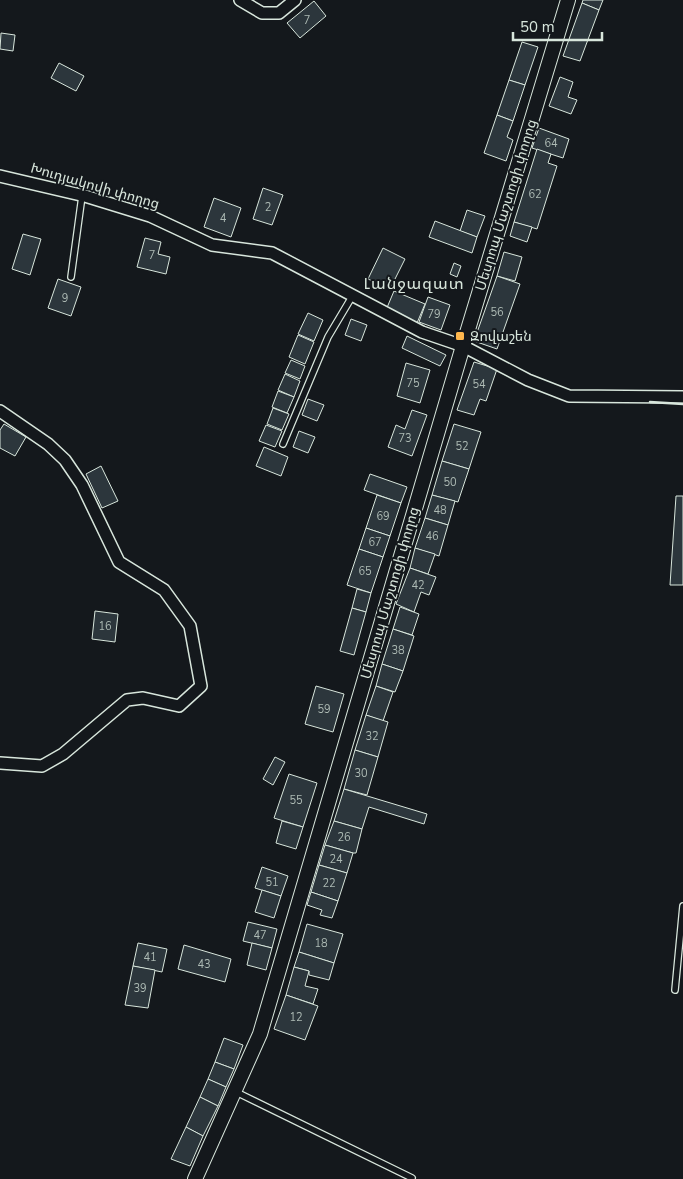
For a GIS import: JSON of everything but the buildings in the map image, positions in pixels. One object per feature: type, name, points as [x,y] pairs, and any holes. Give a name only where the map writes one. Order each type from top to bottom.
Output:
[{"type":"street","points":[[240,0],[262,13],[279,13],[295,0]]},
{"type":"street","name":"Մեսրոպ Մաշտոցի փողոց","points":[[195,1179],[260,1034],[568,0]]},
{"type":"street","name":"Խուդյակովի փողոց","points":[[0,176],[82,196],[150,216],[212,245],[272,253],[422,332],[464,346],[528,380],[569,396],[683,397]]},
{"type":"street","points":[[0,411],[48,444],[65,460],[82,485],[119,562],[164,590],[190,626],[201,686],[179,706],[143,698],[126,700],[63,754],[42,766],[0,764]]},
{"type":"lane","points":[[71,276],[82,196]]},
{"type":"lane","points":[[283,444],[328,337],[352,295]]},
{"type":"lane","points":[[675,990],[683,906]]},
{"type":"lane","points":[[234,1091],[412,1178]]},
{"type":"wall","points":[[650,402],[683,404]]},
{"type":"place","name":"Զովաշեն","points":[[460,336]]},
{"type":"district","name":"Լանջազատ","points":[[414,284]]}]
